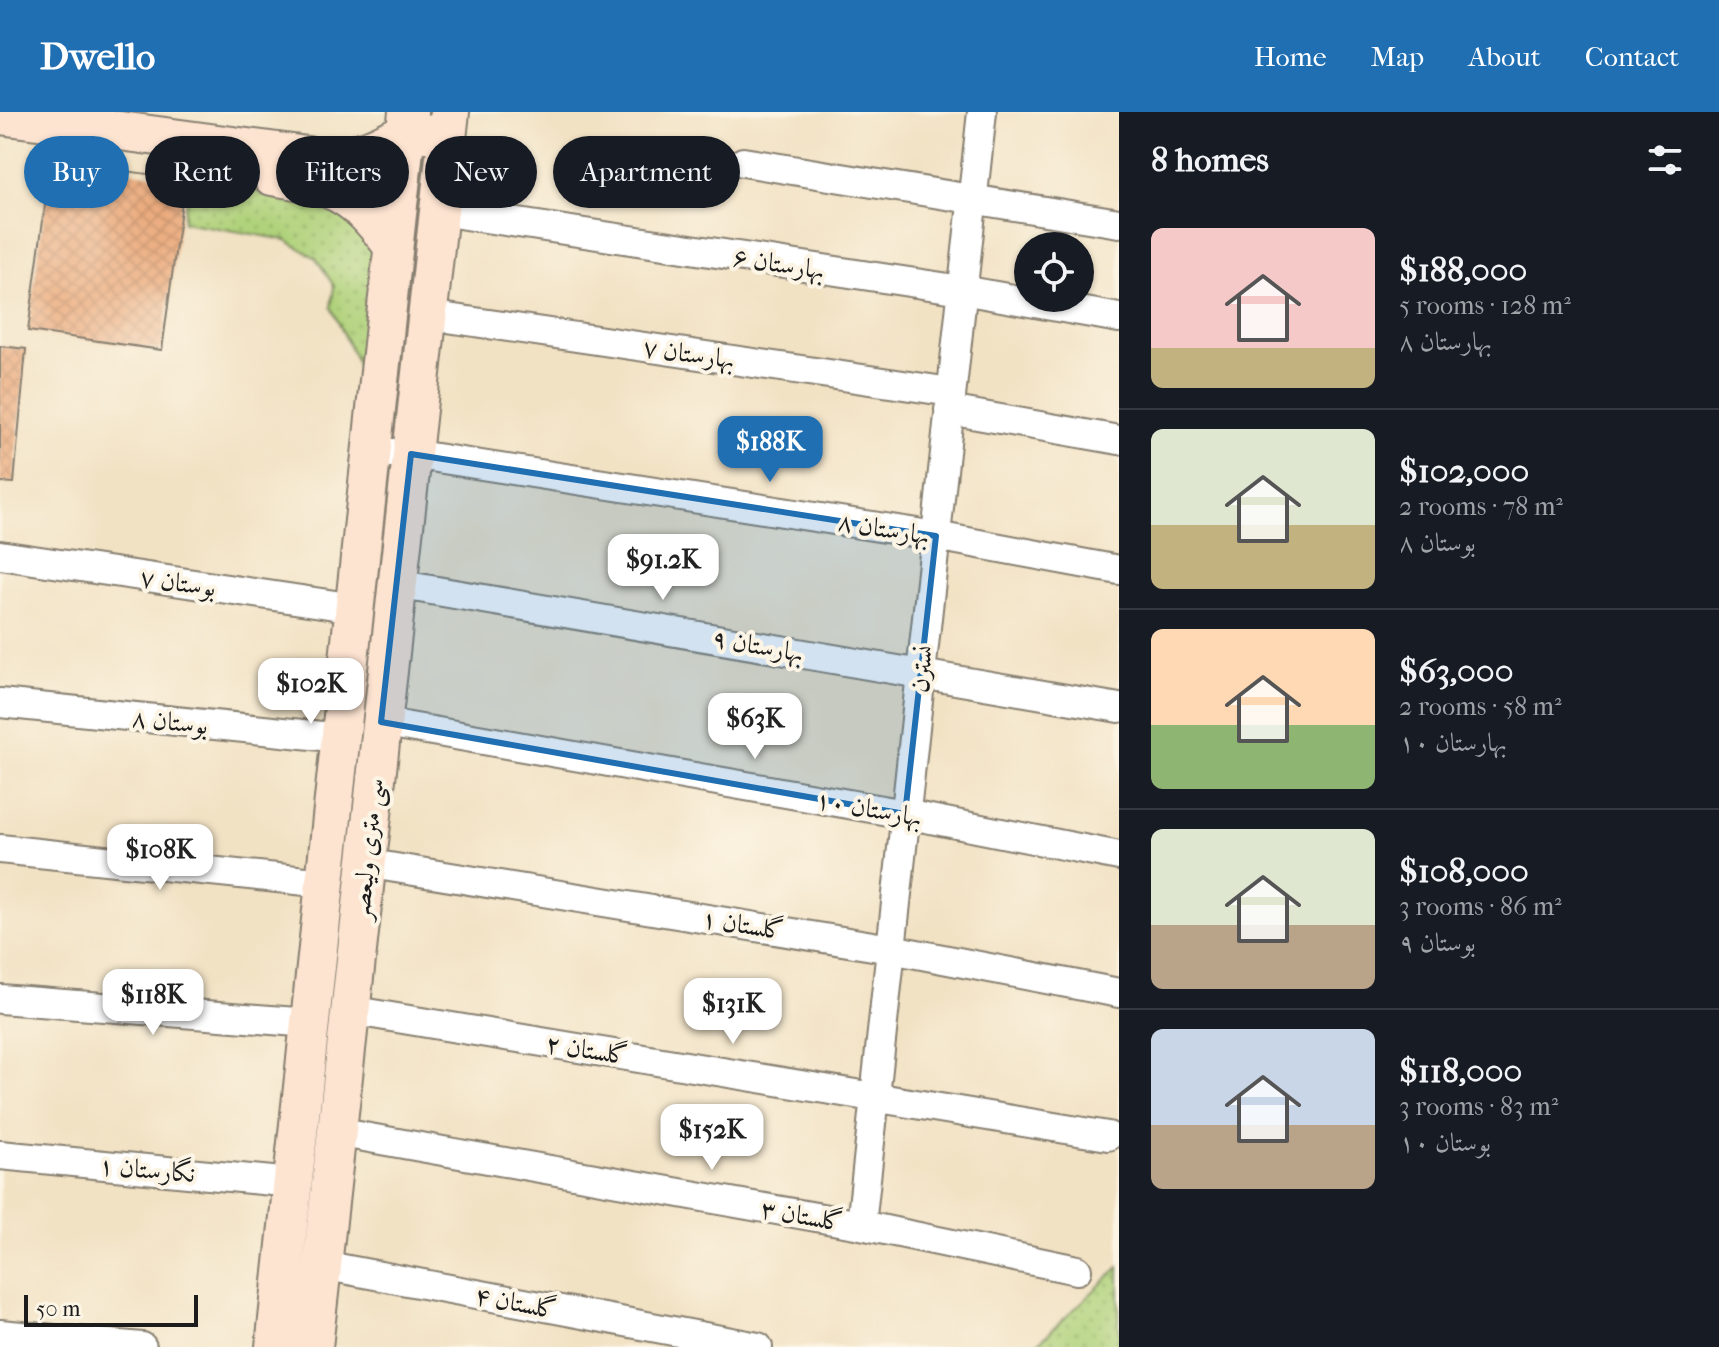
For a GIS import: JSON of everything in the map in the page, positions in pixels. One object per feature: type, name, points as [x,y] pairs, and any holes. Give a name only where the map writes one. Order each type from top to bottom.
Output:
[{"type":"main road","points":[[12,120],[322,158],[349,156],[375,147],[406,122],[448,123]]},
{"type":"main road","points":[[12,120],[316,182],[342,192],[368,213],[393,246]]},
{"type":"main road","name":"سی متری ولیعصر","points":[[275,1347],[406,122]]},
{"type":"main road","name":"سی متری ولیعصر","points":[[313,1347],[448,123]]},
{"type":"street","name":"نسترن","points":[[861,1225],[982,112]]},
{"type":"street","points":[[743,162],[1119,223]]},
{"type":"street","name":"بهارستان ۶","points":[[439,211],[962,290],[1119,318]]},
{"type":"street","name":"بهارستان ۷","points":[[427,315],[950,401],[1119,440]]},
{"type":"street","name":"بهارستان ۸","points":[[372,452],[411,454],[936,536],[1119,570]]},
{"type":"street","name":"بوستان ۷","points":[[0,555],[355,608]]},
{"type":"street","name":"بهارستان ۹","points":[[396,584],[1119,708]]},
{"type":"street","name":"بوستان ۸","points":[[0,703],[341,738]]},
{"type":"street","name":"بهارستان ۱۰","points":[[381,722],[905,814],[1119,856]]},
{"type":"street","points":[[0,849],[325,883]]},
{"type":"street","name":"گلستان ۱","points":[[365,863],[891,949],[1119,993]]},
{"type":"street","points":[[0,999],[310,1023]]},
{"type":"street","name":"گلستان ۲","points":[[349,1010],[1108,1136]]},
{"type":"street","name":"گلستان ۳","points":[[336,1132],[861,1225],[1077,1270]]},
{"type":"street","name":"نگارستان ۱","points":[[0,1155],[293,1183]]},
{"type":"street","name":"گلستان ۴","points":[[322,1265],[758,1347]]},
{"type":"street","points":[[0,1334],[142,1347]]},
{"type":"highlighted area","points":[[411,454],[936,536],[905,814],[381,722]]},
{"type":"green space","points":[[260,192],[276,195],[276,208],[334,208],[378,252],[362,373],[331,307],[334,286],[316,258],[286,240],[183,222],[185,208],[260,208]]},
{"type":"green space","points":[[1119,1267],[1119,1347],[1034,1347]]},
{"type":"building","points":[[129,171],[145,174],[145,208],[181,208],[162,350],[28,331],[45,208],[129,208]]},
{"type":"building","points":[[0,346],[26,349],[14,483],[0,482]]}]
